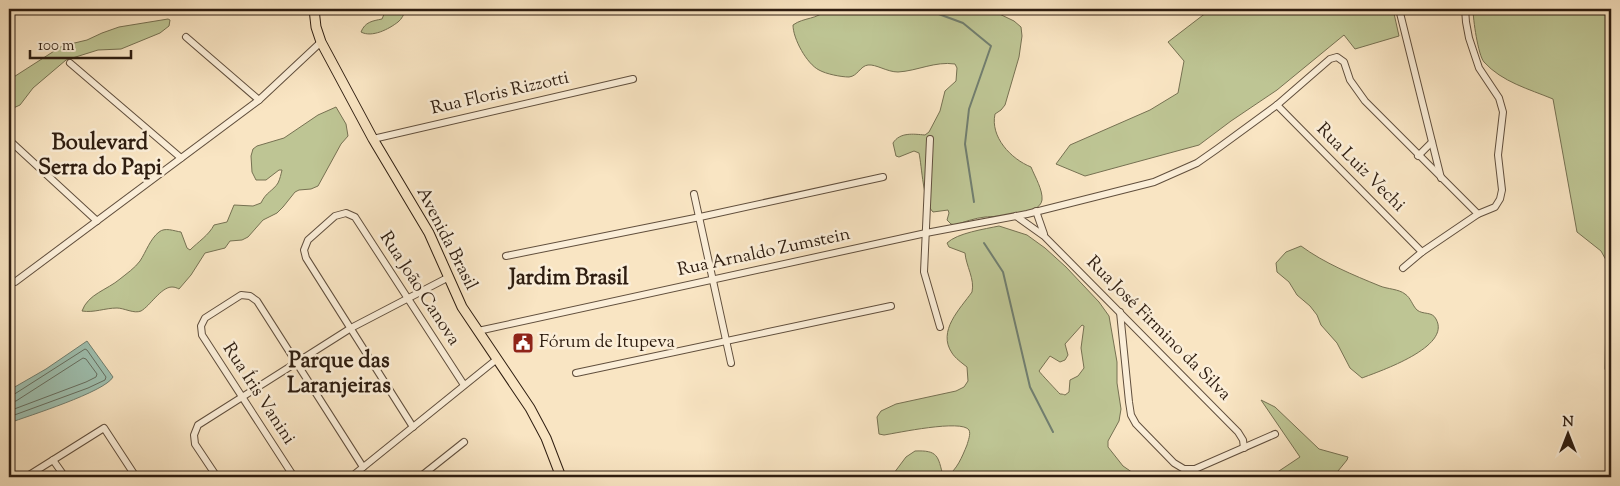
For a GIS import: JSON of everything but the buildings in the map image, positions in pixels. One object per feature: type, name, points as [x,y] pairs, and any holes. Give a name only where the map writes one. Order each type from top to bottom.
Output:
[{"type":"main road","name":"Avenida Brasil","points":[[314,9],[316,26],[322,42],[373,139],[430,233],[462,307],[534,415],[546,438],[561,477]]},
{"type":"street","points":[[1399,9],[1442,179]]},
{"type":"street","points":[[1403,268],[1422,252],[1478,214],[1495,208],[1499,203],[1502,190],[1498,155],[1503,112],[1502,104],[1479,68],[1469,38],[1465,9]]},
{"type":"street","points":[[186,37],[259,100]]},
{"type":"street","points":[[9,276],[12,283],[259,100],[322,42]]},
{"type":"street","name":"Rua Arnaldo Zumstein","points":[[478,331],[926,233],[1016,216],[1133,188],[1175,174],[1197,163],[1277,105],[1330,59],[1337,57],[1344,62],[1350,80],[1365,101],[1418,156]]},
{"type":"street","points":[[70,63],[181,158]]},
{"type":"street","name":"Rua Floris Rizzotti","points":[[373,139],[633,79]]},
{"type":"street","name":"Rua Luiz Vechi","points":[[1277,105],[1422,252]]},
{"type":"street","points":[[930,139],[924,272],[940,327]]},
{"type":"street","points":[[9,140],[97,221]]},
{"type":"street","points":[[1432,142],[1418,156],[1478,214]]},
{"type":"street","points":[[506,256],[700,217],[883,177]]},
{"type":"street","points":[[694,194],[731,363]]},
{"type":"street","name":"Rua José Firmino da Silva","points":[[1036,211],[1044,236]]},
{"type":"street","name":"Rua João Canova","points":[[350,328],[306,258],[304,250],[308,240],[335,216],[346,213],[355,216],[464,385]]},
{"type":"street","name":"Rua José Firmino da Silva","points":[[1016,216],[1044,236],[1238,432],[1243,440],[1244,448]]},
{"type":"street","points":[[217,477],[195,444],[194,435],[198,426],[350,328],[449,277]]},
{"type":"street","name":"Rua Íris Vanini","points":[[294,477],[202,335],[201,326],[205,318],[241,295],[250,296],[257,302],[296,363]]},
{"type":"street","points":[[576,373],[891,306]]},
{"type":"street","points":[[1120,312],[1132,415],[1136,424],[1174,463],[1184,469],[1195,469],[1276,434]]},
{"type":"street","points":[[350,328],[413,427]]},
{"type":"street","points":[[351,477],[497,359]]},
{"type":"street","points":[[296,363],[363,468]]},
{"type":"street","points":[[26,477],[104,428],[136,477]]},
{"type":"street","points":[[420,477],[464,442]]},
{"type":"street","points":[[54,460],[64,477]]},
{"type":"green space","points":[[384,9],[406,9],[399,21],[385,30],[370,34],[361,32],[367,24],[382,19],[385,12]]},
{"type":"green space","points":[[827,9],[989,9],[1014,21],[1021,27],[1022,36],[1019,57],[1005,105],[995,114],[994,123],[999,139],[1004,146],[1016,159],[1031,167],[1041,192],[1042,200],[1039,205],[1026,212],[970,220],[955,225],[947,220],[948,210],[933,212],[925,193],[919,153],[914,151],[899,157],[896,156],[893,143],[903,135],[925,135],[929,132],[940,111],[945,91],[956,81],[957,68],[955,64],[940,64],[898,72],[868,65],[855,75],[849,77],[822,71],[814,67],[801,51],[795,37],[793,25],[819,15]]},
{"type":"green space","points":[[1211,9],[1393,9],[1399,36],[1355,49],[1344,35],[1277,90],[1199,145],[1085,176],[1056,164],[1070,145],[1150,110],[1178,93],[1184,61],[1168,42]]},
{"type":"green space","points":[[1473,9],[1611,9],[1611,269],[1601,251],[1577,232],[1553,99],[1507,80],[1484,62],[1478,45]]},
{"type":"green space","points":[[170,20],[169,26],[160,33],[121,49],[98,50],[66,60],[33,88],[20,105],[9,110],[9,80],[62,46],[87,40],[119,27]]},
{"type":"green space","points":[[336,107],[346,124],[348,136],[341,144],[318,186],[295,192],[277,213],[263,220],[248,237],[242,240],[230,241],[225,248],[205,253],[191,275],[179,289],[172,287],[164,290],[141,311],[135,312],[117,308],[82,311],[93,296],[115,283],[136,266],[153,238],[161,231],[181,232],[187,248],[190,250],[214,225],[227,222],[234,205],[253,206],[261,203],[278,183],[282,170],[279,170],[266,180],[256,180],[252,172],[251,156],[253,149],[284,138],[318,115]]},
{"type":"green space","points":[[999,226],[1027,235],[1045,248],[1099,302],[1109,316],[1117,362],[1117,383],[1121,409],[1119,421],[1108,441],[1108,447],[1123,466],[1139,477],[946,477],[953,471],[961,459],[969,440],[969,430],[964,427],[942,426],[884,435],[879,434],[877,417],[881,411],[896,404],[956,391],[964,387],[968,381],[967,367],[952,353],[947,337],[956,313],[972,292],[973,287],[965,253],[949,247],[947,243],[964,234]],"holes":[[[1082,325],[1084,326],[1081,348],[1084,368],[1078,376],[1070,380],[1069,392],[1065,395],[1060,394],[1039,371],[1050,356],[1060,362],[1065,360],[1068,355],[1065,344]]]},
{"type":"green space","points":[[1301,246],[1319,258],[1349,273],[1405,294],[1417,310],[1432,315],[1436,319],[1438,329],[1434,339],[1424,348],[1398,364],[1362,378],[1350,368],[1337,343],[1321,325],[1317,315],[1310,306],[1297,295],[1289,282],[1277,272],[1276,263],[1286,252]]},
{"type":"green space","points":[[1611,298],[1611,381],[1605,369],[1606,318]]},
{"type":"green space","points":[[1261,400],[1275,407],[1319,449],[1348,457],[1338,471],[1339,477],[1270,477],[1300,457]]},
{"type":"green space","points":[[915,451],[933,453],[938,459],[943,476],[945,477],[891,477],[906,457]]},
{"type":"water","points":[[87,341],[113,377],[96,390],[9,423],[9,393],[13,388],[46,369]]},
{"type":"waterway","points":[[925,9],[963,23],[991,46],[969,109],[965,144],[974,202]]},
{"type":"waterway","points":[[984,243],[1003,272],[1030,387],[1053,432]]},
{"type":"place","name":"Fórum de Itupeva","points":[[523,343]]},
{"type":"district","name":"Boulevard Serra do Papi","points":[[100,156]]},
{"type":"district","name":"Jardim Brasil","points":[[569,279]]},
{"type":"district","name":"Parque das Laranjeiras","points":[[339,375]]}]
